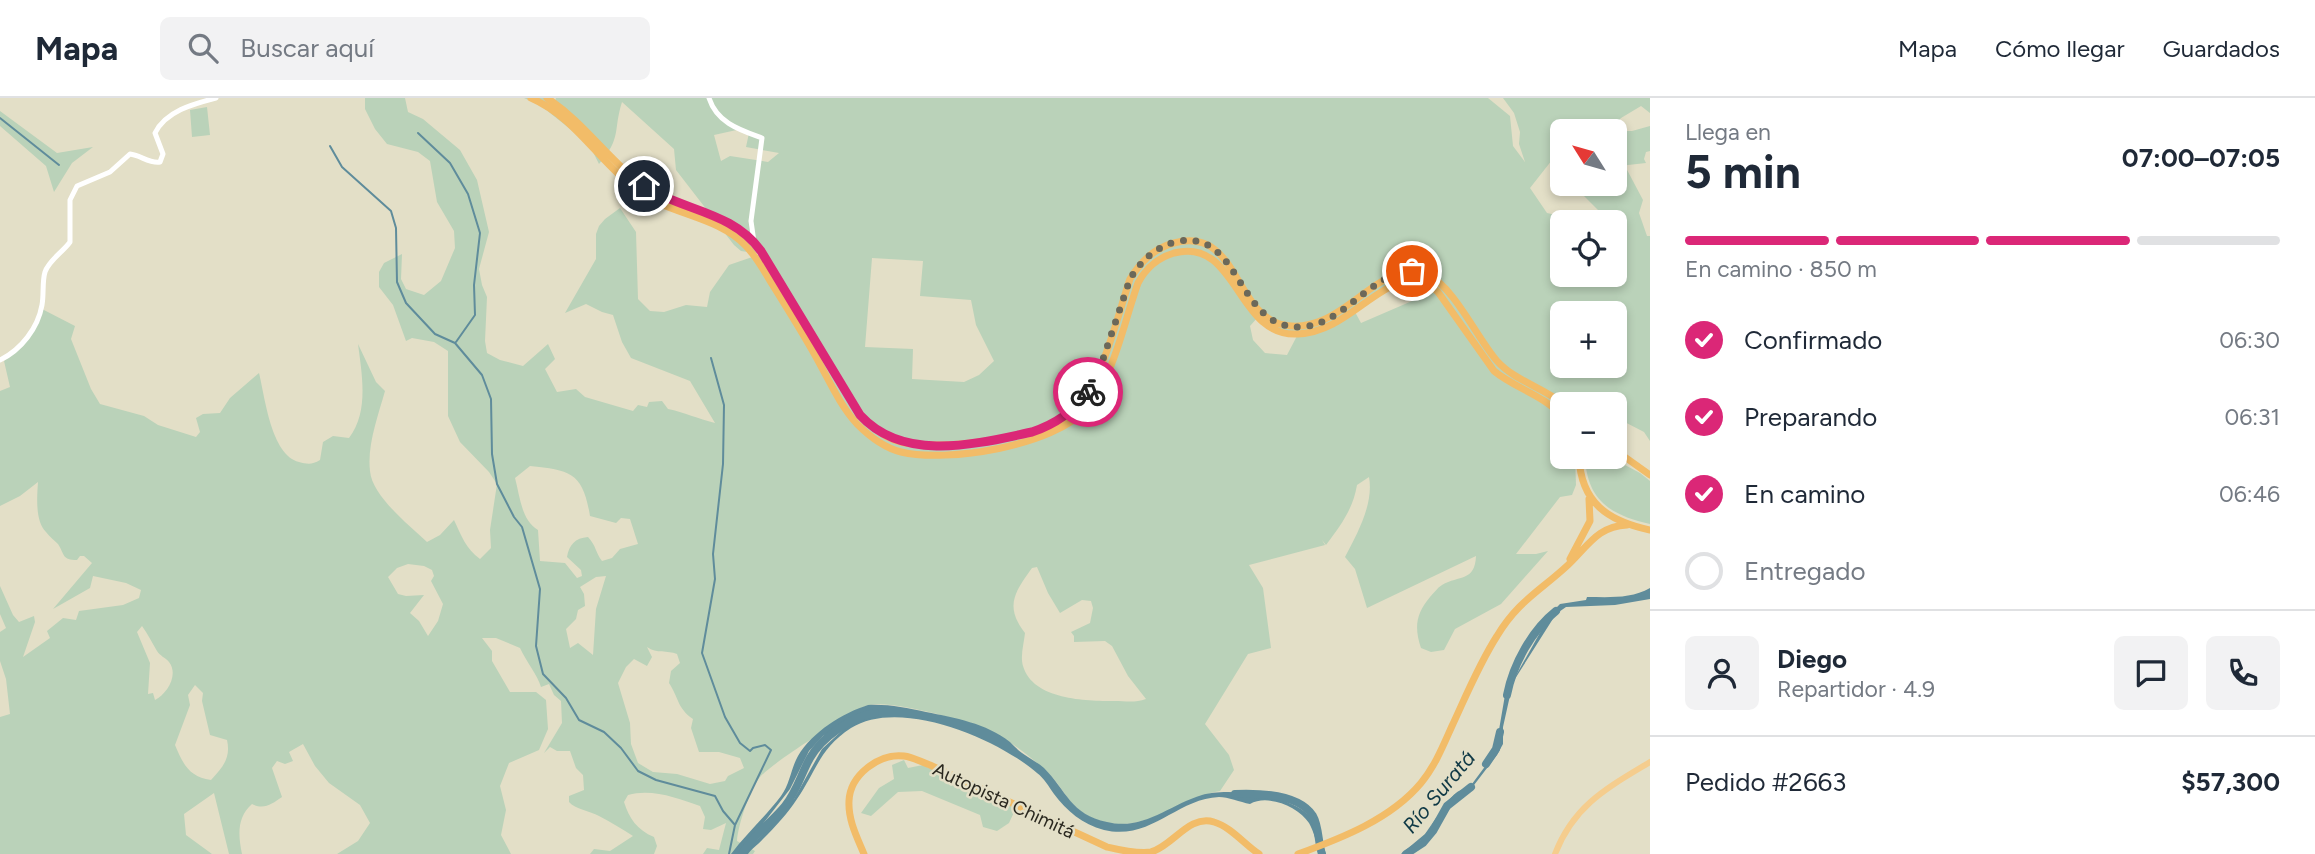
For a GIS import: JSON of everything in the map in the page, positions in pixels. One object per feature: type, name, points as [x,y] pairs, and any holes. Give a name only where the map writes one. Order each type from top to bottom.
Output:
[{"type":"highway","points":[[531,98],[565,121],[638,191],[668,208],[721,228],[743,243],[757,258],[845,408],[870,436],[899,451],[946,455],[973,452],[1032,441],[1050,435],[1066,425],[1083,412],[1105,380],[1138,283],[1145,270],[1163,257],[1182,252],[1213,258],[1257,317],[1268,326],[1287,333],[1298,334],[1329,325],[1402,281],[1426,283],[1438,292],[1494,370],[1506,381],[1550,404]]},
{"type":"highway","points":[[547,98],[579,123],[644,186],[667,199],[720,218],[742,231],[754,243],[860,415],[883,435],[909,444],[937,446],[1016,435],[1047,427],[1063,418],[1078,406],[1097,377],[1130,279],[1138,266],[1159,248],[1181,241],[1207,245],[1217,251],[1228,262],[1243,288],[1266,317],[1280,324],[1294,326],[1314,324],[1328,318],[1399,271],[1426,273],[1447,290],[1499,364],[1522,380],[1550,394]]},
{"type":"highway","points":[[1627,459],[1650,475]]},
{"type":"highway","points":[[1301,853],[1371,823],[1393,810],[1422,782],[1498,634],[1520,605],[1570,558],[1588,527],[1591,510],[1581,469]]},
{"type":"highway","points":[[1587,492],[1601,509],[1627,525]]},
{"type":"highway","points":[[1548,580],[1568,565],[1601,531],[1618,525],[1650,530]]},
{"type":"highway","name":"Autopista Chimitá","points":[[864,854],[851,820],[850,793],[868,767],[880,760],[901,755],[930,765],[1107,847],[1151,852],[1166,845],[1192,824],[1206,821],[1223,826],[1259,854]]},
{"type":"main road","points":[[1555,854],[1563,833],[1581,809],[1650,762]]},
{"type":"street","points":[[0,360],[13,354],[22,345],[38,317],[46,268],[70,242],[70,200],[77,186],[110,172],[130,154],[160,162],[163,149],[155,133],[160,125],[175,112],[216,98]]},
{"type":"street","points":[[709,98],[722,119],[733,128],[762,138],[751,221],[754,243]]},
{"type":"street","points":[[742,231],[748,228],[751,221]]},
{"type":"green space","points":[[365,98],[405,98],[408,112],[423,119],[460,150],[477,180],[489,232],[479,269],[487,297],[487,353],[500,360],[523,366],[548,344],[555,359],[545,369],[557,392],[576,389],[585,397],[633,411],[638,405],[647,407],[649,402],[662,401],[668,409],[715,423],[690,381],[631,358],[622,342],[613,315],[586,304],[565,313],[596,259],[596,234],[599,226],[620,208],[636,232],[638,299],[650,311],[664,312],[686,305],[707,307],[710,292],[729,265],[761,254],[741,251],[734,245],[676,170],[674,149],[622,102],[614,140],[599,164],[589,144],[540,105],[524,98],[550,98],[555,101],[556,98],[1488,98],[1510,116],[1513,146],[1525,162],[1514,113],[1503,98],[1650,98],[1650,113],[1641,106],[1620,119],[1550,119],[1550,163],[1530,188],[1550,214],[1550,287],[1627,287],[1627,210],[1598,210],[1584,196],[1628,196],[1628,172],[1643,200],[1639,213],[1647,236],[1650,236],[1650,441],[1644,432],[1627,423],[1627,392],[1550,392],[1550,469],[1575,469],[1576,485],[1572,495],[1560,497],[1516,554],[1548,551],[1501,604],[1455,629],[1444,650],[1431,652],[1421,648],[1419,640],[1417,627],[1422,609],[1440,586],[1469,574],[1473,570],[1476,556],[1367,608],[1355,569],[1345,557],[1367,508],[1369,477],[1357,485],[1349,509],[1326,545],[1322,540],[1325,545],[1249,565],[1263,588],[1271,648],[1248,654],[1205,724],[1229,755],[1234,770],[1220,791],[1134,823],[1104,822],[1082,812],[1042,767],[996,734],[927,712],[877,704],[858,709],[843,718],[760,777],[745,807],[737,841],[755,851],[753,854],[703,854],[707,848],[719,850],[726,823],[711,830],[703,829],[705,817],[700,806],[664,795],[637,793],[628,795],[624,802],[634,823],[654,837],[657,846],[654,854],[590,854],[594,849],[610,851],[633,836],[569,802],[569,796],[584,790],[583,775],[576,768],[570,751],[557,751],[550,747],[544,753],[562,723],[561,701],[554,695],[549,684],[541,687],[520,648],[496,638],[482,638],[492,651],[492,661],[510,692],[536,692],[546,700],[548,729],[539,750],[509,763],[500,786],[506,810],[501,835],[511,854],[337,854],[358,841],[370,823],[360,805],[329,783],[315,766],[303,744],[289,752],[293,761],[285,764],[277,761],[272,768],[282,797],[264,806],[252,804],[247,809],[239,833],[242,854],[229,854],[214,793],[184,814],[186,835],[212,854],[0,854],[0,717],[10,714],[6,679],[0,661],[0,632],[6,628],[0,614],[0,586],[19,622],[34,616],[35,622],[23,657],[50,638],[47,631],[63,618],[76,620],[79,611],[123,605],[139,598],[141,590],[126,583],[93,576],[90,588],[53,609],[92,563],[84,556],[77,560],[66,558],[58,544],[42,527],[38,508],[38,482],[20,496],[0,506],[0,391],[10,387],[4,361],[23,346],[42,309],[75,326],[71,339],[91,389],[100,404],[144,416],[158,425],[196,437],[200,432],[196,418],[203,414],[220,413],[230,398],[259,373],[271,424],[282,449],[289,457],[307,464],[320,460],[323,442],[333,436],[349,438],[355,428],[362,405],[358,344],[376,382],[385,391],[369,461],[372,481],[377,490],[392,510],[427,542],[440,535],[454,520],[467,546],[480,559],[491,548],[490,530],[497,484],[460,442],[448,416],[448,351],[434,342],[412,338],[406,341],[393,305],[379,287],[379,272],[384,263],[402,254],[401,279],[406,289],[424,295],[441,281],[455,248],[454,231],[437,202],[430,161],[418,152],[387,144],[375,129],[365,109]],"holes":[[[741,129],[749,133],[746,147],[779,153],[768,162],[730,156],[721,161],[714,135]],[[872,258],[923,261],[920,296],[971,300],[976,325],[994,361],[979,375],[964,382],[912,379],[913,349],[865,347]],[[1409,280],[1412,301],[1361,323],[1355,312],[1395,284]],[[1258,317],[1287,333],[1298,334],[1287,355],[1265,353],[1253,340],[1250,326]],[[530,466],[556,469],[573,476],[583,491],[590,516],[616,523],[621,518],[630,519],[638,544],[620,549],[612,558],[602,561],[588,537],[576,541],[569,549],[567,557],[581,570],[582,576],[577,578],[565,563],[540,561],[538,530],[532,526],[525,514],[515,478]],[[408,564],[432,570],[434,576],[431,581],[443,604],[438,621],[428,636],[419,621],[410,613],[424,595],[398,594],[388,577],[397,568]],[[1037,567],[1060,613],[1082,600],[1091,601],[1093,608],[1090,623],[1071,632],[1074,642],[1105,641],[1112,646],[1128,676],[1146,699],[1130,702],[1076,699],[1049,692],[1029,677],[1022,662],[1025,633],[1015,615],[1014,599],[1032,568]],[[606,576],[596,609],[593,655],[578,643],[570,648],[566,629],[576,619],[578,610],[585,606],[580,587],[596,577]],[[142,626],[158,653],[172,667],[170,684],[155,700],[153,693],[148,694],[150,663],[137,632]],[[647,647],[677,654],[680,663],[671,671],[669,683],[681,707],[693,719],[691,728],[699,752],[719,752],[740,758],[744,768],[728,776],[725,781],[710,784],[677,774],[653,772],[638,763],[631,744],[630,723],[618,683],[626,667],[634,659],[647,666],[652,657]],[[195,685],[203,693],[202,701],[210,735],[227,740],[227,757],[211,780],[192,773],[175,745],[190,705],[188,695]]]},
{"type":"green space","points":[[207,107],[210,135],[192,137],[190,110]]},
{"type":"green space","points":[[0,111],[57,153],[93,147],[72,163],[54,192],[46,166],[0,126]]},
{"type":"green space","points":[[1650,126],[1650,151],[1646,152],[1646,163],[1628,165],[1628,131]]},
{"type":"green space","points":[[1627,466],[1650,481],[1650,524],[1623,516],[1603,503],[1590,484],[1587,469],[1627,469]]},
{"type":"green space","points":[[904,760],[908,768],[923,765],[1016,808],[1009,823],[997,831],[983,827],[980,815],[922,791],[898,792],[871,816],[861,813],[879,788],[894,779],[892,765]]},
{"type":"water","points":[[1650,588],[1650,599],[1615,605],[1566,607],[1556,614],[1513,682],[1503,727],[1503,744],[1497,755],[1471,789],[1459,796],[1438,825],[1432,825],[1430,832],[1405,854],[1401,854],[1443,814],[1452,796],[1469,788],[1495,753],[1505,695],[1551,613],[1560,604],[1586,600],[1587,597],[1628,596]]},
{"type":"water","points":[[868,705],[904,708],[959,719],[991,730],[1044,768],[1077,808],[1095,819],[1107,822],[1120,824],[1144,820],[1190,799],[1213,793],[1258,794],[1287,802],[1311,819],[1326,854],[1320,854],[1309,823],[1298,811],[1282,803],[1265,800],[1250,804],[1223,797],[1204,799],[1136,830],[1104,830],[1076,816],[1059,800],[1040,775],[998,747],[948,726],[895,717],[871,720],[840,736],[825,752],[797,799],[777,825],[748,854],[731,854],[781,796],[796,761],[811,739],[829,724]],"holes":[[[867,715],[847,726],[822,749],[794,799],[756,841],[755,834],[790,789],[809,751],[823,736],[850,720]]]},
{"type":"waterway","points":[[0,118],[59,165]]},
{"type":"waterway","points":[[418,133],[450,163],[468,194],[480,233],[474,285],[475,315],[456,342]]},
{"type":"waterway","points":[[330,146],[342,167],[391,211],[396,228],[397,282],[406,303],[435,334],[455,343],[482,375],[491,399],[492,454],[497,484],[522,527],[540,589],[536,646],[543,674],[566,698],[579,720],[604,732],[621,748],[638,771],[656,780],[715,796],[735,825]]},
{"type":"waterway","points":[[711,358],[724,405],[723,464],[713,554],[715,579],[702,653],[725,717],[740,743],[750,751],[765,745],[771,750],[735,825],[729,854]]},
{"type":"waterway","name":"Río Suratá","points":[[1507,695],[1514,671],[1525,649],[1539,628],[1556,611]]},
{"type":"waterway","name":"Río Suratá","points":[[742,854],[789,800],[815,750],[847,723],[875,713]]},
{"type":"waterway","name":"Río Suratá","points":[[1486,764],[1496,749],[1500,732]]},
{"type":"waterway","name":"Río Suratá","points":[[1406,854],[1423,843],[1447,806],[1471,787]]},
{"type":"waterway","name":"Río Suratá","points":[[1235,794],[1278,796],[1307,809],[1315,820],[1322,854]]},
{"type":"way so far","points":[[1088,392],[1097,377],[1130,279],[1148,256],[1171,243],[1195,242],[1217,251],[1228,262],[1243,288],[1266,317],[1280,324],[1300,327],[1328,318],[1388,276],[1399,271],[1412,271]]},
{"type":"route","points":[[644,186],[667,199],[720,218],[749,237],[761,251],[860,415],[872,428],[895,441],[937,446],[1032,432],[1063,418],[1078,406],[1088,392]]}]
